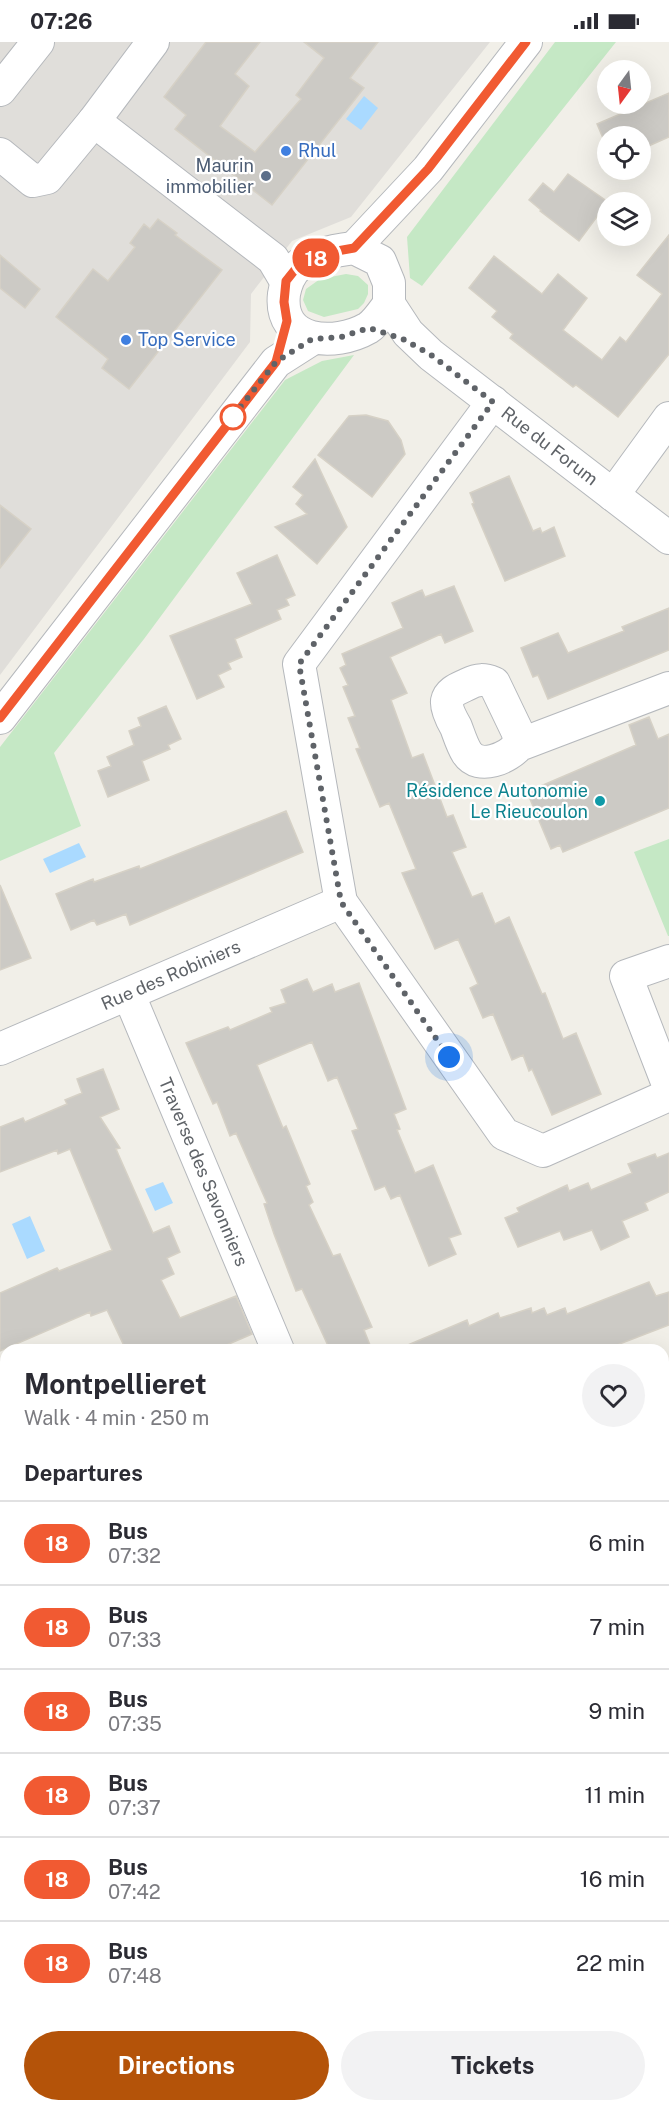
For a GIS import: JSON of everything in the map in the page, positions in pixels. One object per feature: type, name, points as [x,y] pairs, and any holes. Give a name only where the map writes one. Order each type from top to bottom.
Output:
[{"type":"street","points":[[0,90],[38,42]]},
{"type":"street","points":[[0,153],[33,181],[47,178],[94,121],[153,42]]},
{"type":"street","points":[[286,269],[326,253],[367,254],[396,224],[428,169],[526,42]]},
{"type":"street","points":[[94,121],[286,269]]},
{"type":"street","points":[[0,718],[276,362],[312,339],[341,337],[369,328],[389,304],[389,283],[367,254]]},
{"type":"street","points":[[276,362],[287,321],[284,302],[286,269]]},
{"type":"street","name":"Rue du Forum","points":[[389,304],[408,333],[431,355],[669,538]]},
{"type":"street","points":[[287,321],[312,339]]},
{"type":"street","name":"Rue du Forum","points":[[369,328],[403,339],[431,355]]},
{"type":"street","points":[[493,402],[299,664],[341,902],[504,1134],[543,1150],[669,1095]]},
{"type":"street","points":[[613,495],[669,418]]},
{"type":"street","points":[[519,745],[669,687]]},
{"type":"street","name":"Rue des Robiniers","points":[[0,1049],[341,902]]},
{"type":"street","points":[[669,961],[626,976],[669,1087]]},
{"type":"street","name":"Traverse des Savonniers","points":[[129,995],[275,1344]]},
{"type":"shaded area","points":[[0,42],[490,42],[351,217],[292,241],[251,294],[250,342],[0,675]]},
{"type":"green space","points":[[555,42],[616,42],[602,60],[597,60],[597,66],[422,286],[410,278],[407,237]]},
{"type":"green space","points":[[346,274],[358,276],[368,285],[368,294],[358,309],[324,317],[308,311],[303,300],[306,289],[320,279]]},
{"type":"green space","points":[[354,355],[144,639],[54,753],[81,826],[0,861],[0,747],[285,380],[322,361]]},
{"type":"green space","points":[[669,839],[669,936],[668,936],[634,852]]},
{"type":"water","points":[[364,96],[378,108],[361,130],[346,119]]},
{"type":"water","points":[[79,843],[86,857],[50,873],[43,859]]},
{"type":"water","points":[[163,1182],[173,1203],[155,1211],[145,1189]]},
{"type":"water","points":[[30,1216],[45,1251],[27,1259],[12,1224]]},
{"type":"building","points":[[206,42],[260,42],[235,74],[249,86],[220,126],[255,152],[301,99],[296,95],[324,58],[304,42],[378,42],[350,78],[364,88],[272,205],[175,129],[186,115],[164,97]]},
{"type":"building","points":[[669,93],[669,137],[651,145],[651,126],[598,126],[597,124],[620,114],[651,114],[651,101]]},
{"type":"building","points":[[568,174],[597,194],[597,217],[579,241],[529,200],[543,183],[554,192]]},
{"type":"building","points":[[158,219],[177,233],[175,235],[222,270],[129,389],[102,368],[108,359],[56,317],[93,269],[108,281],[135,247],[130,243],[144,224],[150,229]]},
{"type":"building","points":[[669,235],[669,354],[618,417],[576,385],[573,387],[510,338],[513,334],[492,317],[497,311],[469,288],[494,256],[542,294],[558,274],[587,298],[563,330],[602,360],[620,337],[626,342],[662,294],[637,275]]},
{"type":"building","points":[[0,255],[40,289],[25,308],[0,288]]},
{"type":"building","points":[[366,415],[388,421],[401,440],[405,454],[372,497],[318,455],[349,416]]},
{"type":"building","points":[[315,459],[347,527],[317,564],[275,527],[307,514],[296,504],[303,495],[293,487]]},
{"type":"building","points":[[509,476],[533,531],[540,528],[542,533],[554,527],[565,556],[505,581],[472,504],[474,503],[470,493]]},
{"type":"building","points":[[0,505],[31,529],[0,568]]},
{"type":"building","points":[[277,555],[295,595],[286,599],[289,605],[277,610],[281,619],[235,639],[242,657],[228,663],[231,669],[218,675],[224,687],[197,699],[170,636],[252,604],[237,573]]},
{"type":"building","points":[[454,586],[473,631],[445,643],[441,634],[390,657],[407,693],[391,700],[412,758],[423,754],[447,817],[453,815],[466,847],[452,852],[472,897],[482,893],[495,924],[509,917],[542,994],[545,993],[563,1039],[576,1033],[601,1094],[552,1115],[532,1069],[529,1071],[523,1055],[512,1060],[493,1014],[483,1018],[470,988],[478,984],[458,939],[435,949],[402,873],[416,869],[389,803],[380,807],[356,749],[360,748],[348,718],[355,716],[343,687],[348,685],[340,668],[346,665],[342,654],[403,628],[392,603],[422,590],[425,597]]},
{"type":"building","points":[[669,608],[669,650],[548,699],[538,675],[533,677],[521,648],[558,633],[568,653],[624,631],[622,627]]},
{"type":"building","points":[[166,706],[181,739],[168,745],[170,749],[142,761],[149,780],[108,797],[98,771],[111,766],[107,757],[134,745],[129,731],[141,726],[138,718]]},
{"type":"building","name":"Résidence Autonomie Le Rieucoulon","points":[[649,717],[658,739],[669,734],[669,808],[563,852],[560,845],[551,849],[527,792],[636,745],[629,725]]},
{"type":"building","points":[[286,811],[303,852],[130,925],[126,914],[97,925],[94,920],[71,930],[56,894],[93,879],[94,882],[139,866],[140,869]]},
{"type":"building","points":[[0,885],[31,958],[0,970]]},
{"type":"building","points":[[307,979],[313,992],[332,984],[335,992],[359,983],[406,1109],[394,1114],[400,1129],[397,1130],[415,1173],[433,1165],[461,1234],[449,1238],[456,1254],[429,1266],[400,1195],[391,1199],[385,1186],[375,1190],[352,1131],[358,1129],[337,1077],[328,1081],[312,1042],[257,1065],[283,1128],[286,1126],[310,1184],[306,1186],[313,1202],[309,1205],[333,1256],[340,1254],[372,1327],[364,1330],[370,1344],[327,1344],[302,1289],[296,1291],[264,1204],[267,1203],[236,1133],[230,1136],[217,1102],[213,1104],[186,1043],[228,1027],[230,1030],[272,1012],[270,1008],[286,1003],[281,990]]},
{"type":"building","points":[[103,1069],[119,1109],[100,1117],[120,1148],[116,1149],[153,1233],[169,1226],[180,1252],[167,1258],[174,1274],[161,1280],[180,1318],[236,1296],[252,1334],[229,1344],[123,1344],[107,1310],[91,1316],[90,1312],[16,1344],[0,1344],[0,1293],[57,1268],[59,1271],[112,1250],[70,1149],[58,1154],[57,1150],[0,1172],[0,1127],[23,1118],[25,1122],[67,1104],[65,1100],[82,1093],[77,1079]]},
{"type":"building","points":[[669,1153],[669,1192],[645,1203],[648,1210],[622,1221],[629,1237],[601,1250],[592,1230],[564,1240],[560,1231],[518,1247],[505,1218],[519,1212],[517,1208],[567,1185],[569,1191],[588,1183],[591,1190],[632,1173],[628,1164],[655,1154],[657,1158]]},
{"type":"building","points":[[649,1282],[656,1296],[669,1292],[669,1325],[620,1344],[410,1344],[467,1320],[469,1326],[498,1313],[500,1318],[531,1308],[532,1313],[544,1308],[547,1315],[565,1308],[567,1314]]},
{"type":"bus line","name":"18","points":[[0,718],[276,362],[287,321],[284,302],[286,281],[298,266],[326,253],[354,248],[428,169],[526,42]]},
{"type":"place","name":"Rhul","points":[[286,151]]},
{"type":"place","name":"Maurin immobilier","points":[[266,176]]},
{"type":"place","name":"Top Service","points":[[126,340]]},
{"type":"place","name":"Résidence Autonomie Le Rieucoulon","points":[[600,801]]},
{"type":"route","points":[[233,417],[230,420],[276,362],[312,339],[341,337],[369,328],[403,339],[431,355],[493,402],[299,664],[341,902],[449,1057]]}]
